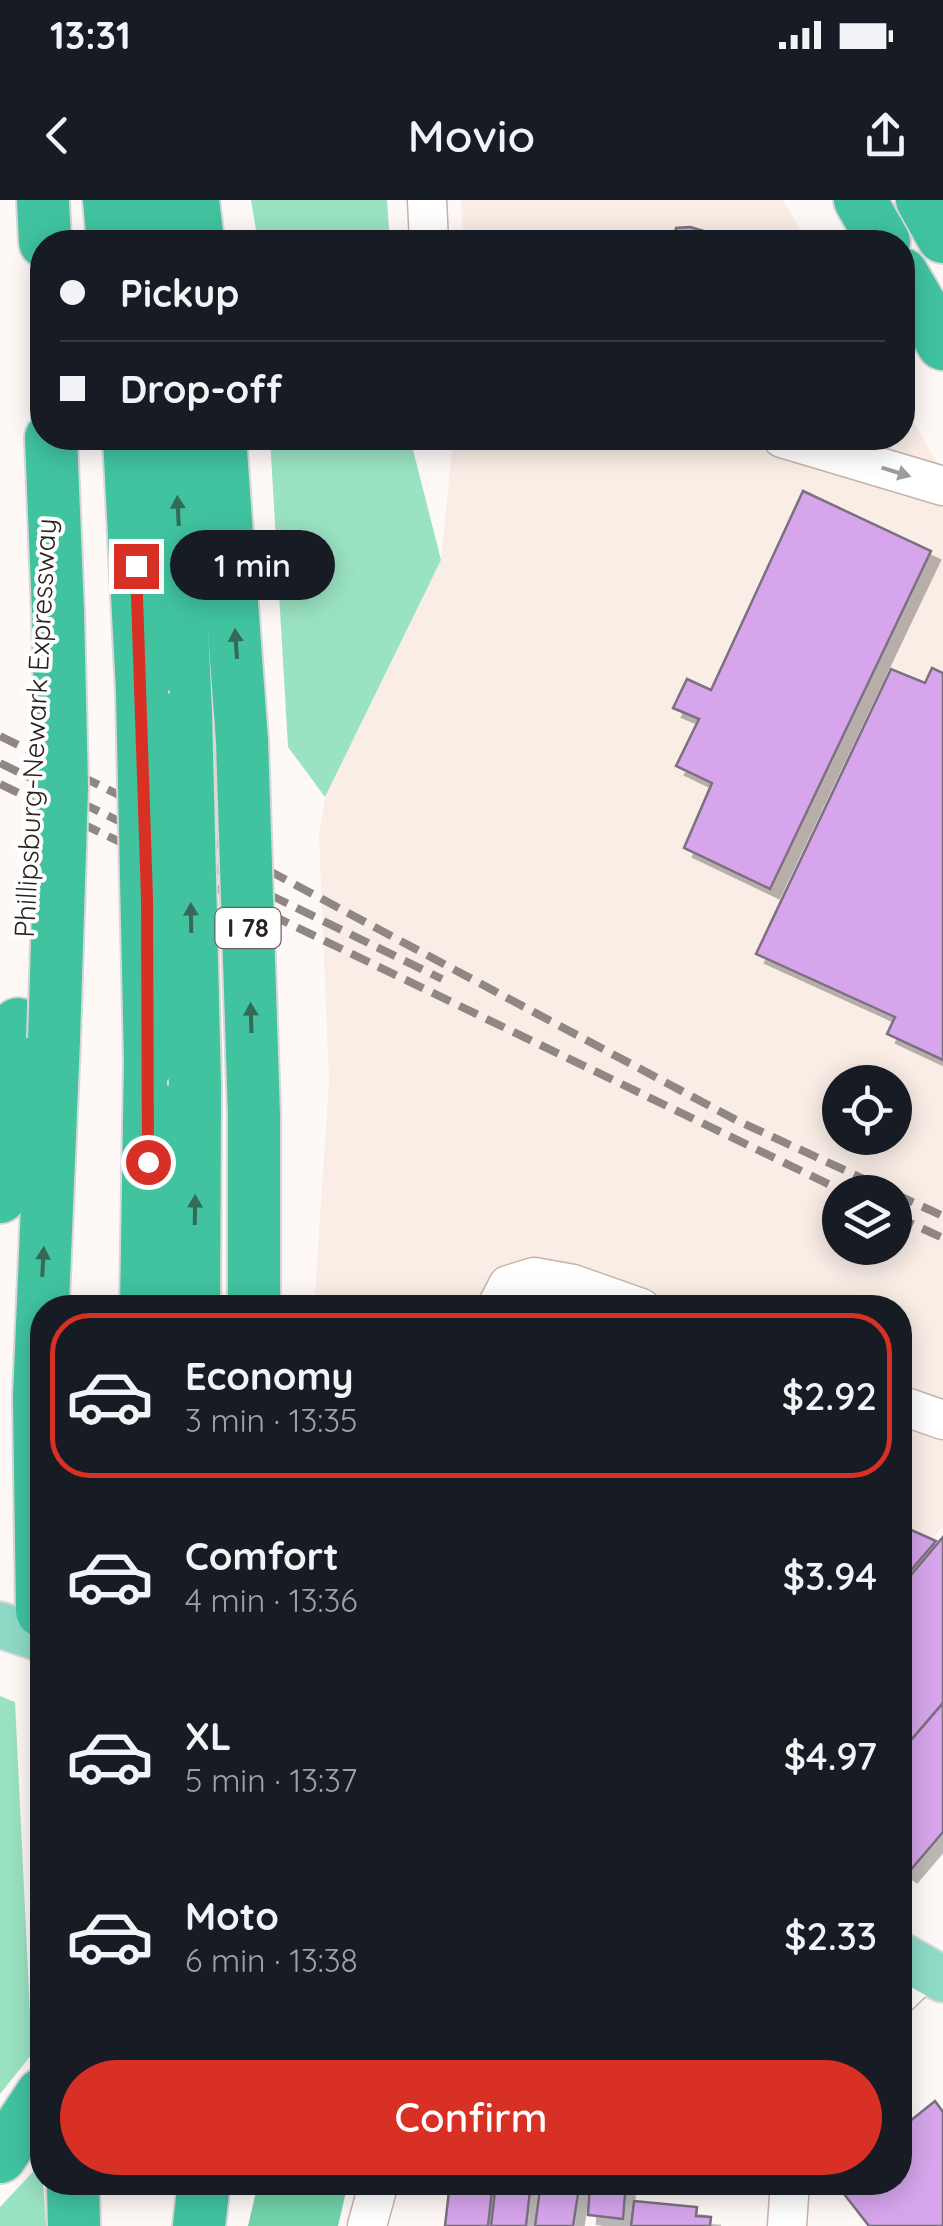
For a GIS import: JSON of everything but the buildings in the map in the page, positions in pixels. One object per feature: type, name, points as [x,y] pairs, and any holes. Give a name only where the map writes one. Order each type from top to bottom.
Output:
[{"type":"highway","points":[[43,200],[44,230]]},
{"type":"highway","points":[[109,200],[112,230]]},
{"type":"highway","points":[[154,200],[157,230]]},
{"type":"highway","points":[[193,200],[197,230]]},
{"type":"highway","points":[[860,200],[877,230]]},
{"type":"highway","points":[[922,200],[943,236]]},
{"type":"highway","points":[[915,296],[943,344]]},
{"type":"highway","name":"Phillipsburg-Newark Expressway","points":[[0,1197],[36,1031],[38,771],[51,608],[48,450]]},
{"type":"highway","points":[[130,450],[164,702],[196,1085],[194,1295]]},
{"type":"highway","points":[[146,1295],[150,1061],[173,450]]},
{"type":"highway","name":"I 78","points":[[221,450],[242,741],[254,1115],[254,1295]]},
{"type":"highway","points":[[36,1031],[39,1295]]},
{"type":"highway","points":[[4,2151],[30,2112]]},
{"type":"highway","points":[[199,2226],[203,2195]]},
{"type":"main road","points":[[0,1625],[30,1635]]},
{"type":"street","points":[[427,200],[428,230]]},
{"type":"street","points":[[822,450],[943,486]]},
{"type":"street","points":[[503,1295],[508,1286],[534,1277],[604,1295]]},
{"type":"street","points":[[912,1409],[943,1420]]},
{"type":"street","points":[[912,1429],[943,1420]]},
{"type":"street","points":[[367,2226],[375,2195]]},
{"type":"street","points":[[787,2226],[789,2195]]},
{"type":"shaded area","points":[[461,200],[783,200],[801,230],[462,230]]},
{"type":"shaded area","points":[[915,425],[943,473],[943,1526],[912,1563],[912,1295],[315,1295],[329,1081],[319,836],[325,797],[441,560],[452,450],[915,450]]},
{"type":"green space","points":[[251,200],[387,200],[389,230],[256,230]]},
{"type":"green space","points":[[271,450],[413,450],[441,560],[325,797],[288,747]]},
{"type":"green space","points":[[0,1696],[15,1702],[30,2056],[0,2094]]},
{"type":"green space","points":[[30,2175],[30,2195],[44,2195],[46,2226],[0,2226],[0,2207]]},
{"type":"green space","points":[[255,2195],[345,2195],[338,2226],[248,2226]]},
{"type":"railway","points":[[0,736],[232,851],[736,1120],[855,1175]]},
{"type":"railway","points":[[0,763],[442,979]]},
{"type":"railway","points":[[0,784],[822,1181]]},
{"type":"railway","points":[[912,1202],[943,1216]]},
{"type":"railway","points":[[912,1224],[943,1238]]},
{"type":"route","points":[[136,566],[144,746],[148,1162]]}]
